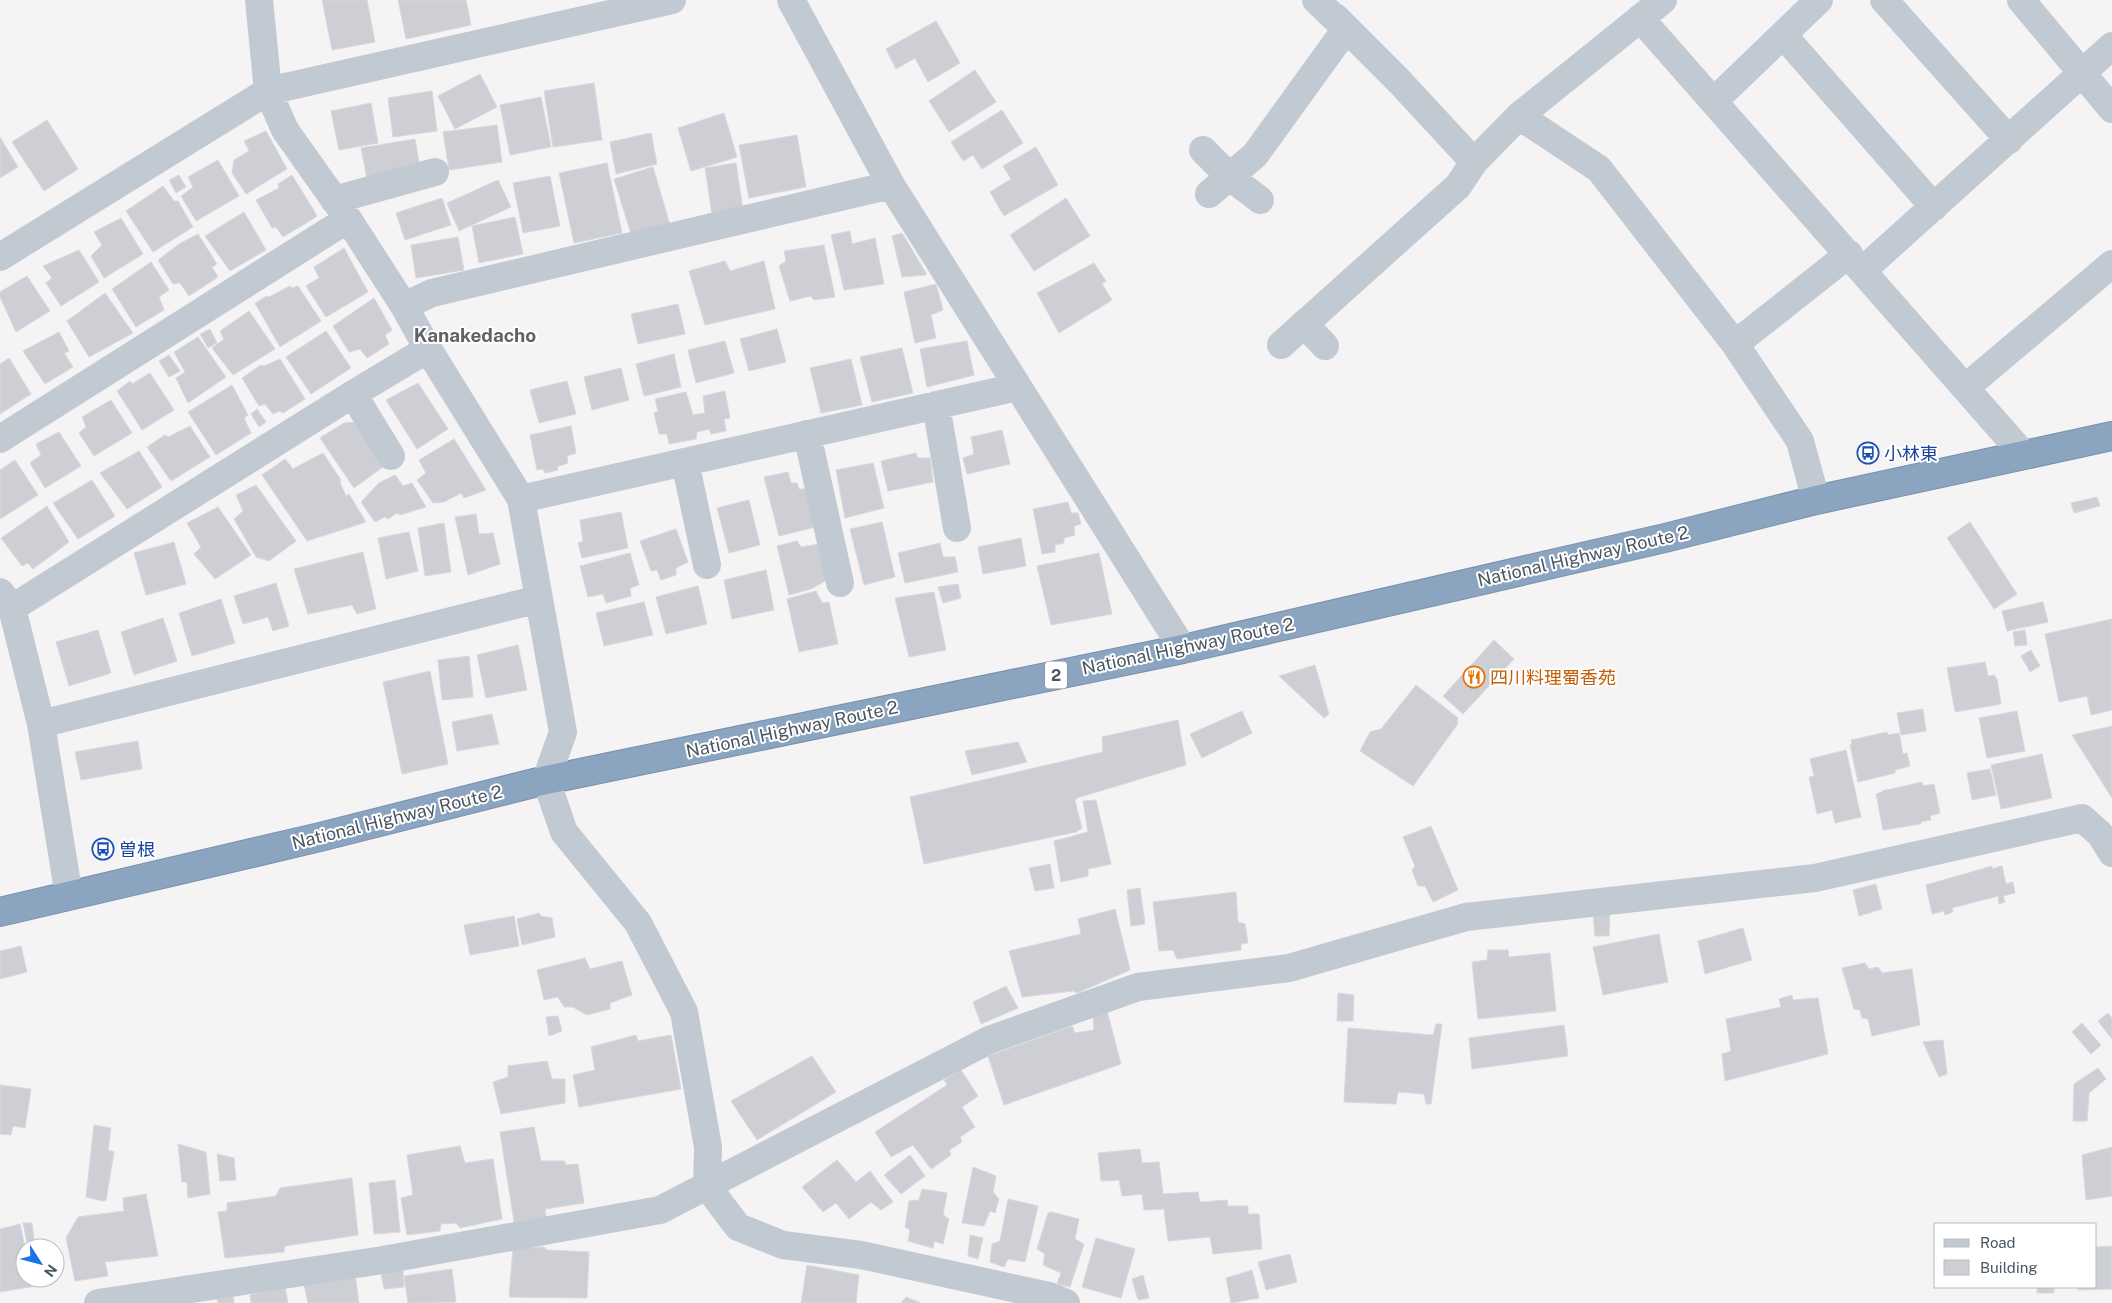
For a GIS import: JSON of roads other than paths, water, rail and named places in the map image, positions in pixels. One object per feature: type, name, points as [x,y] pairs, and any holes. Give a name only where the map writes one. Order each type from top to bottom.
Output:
[{"type":"highway","name":"National Highway Route 2","points":[[0,912],[320,837],[546,780],[1183,649],[1665,538],[1816,500],[2112,436]]},
{"type":"street","points":[[259,0],[268,91],[285,130],[341,210],[404,306],[428,349],[521,499],[563,732],[546,780],[564,832],[638,923],[684,1012],[708,1147],[707,1186],[738,1227],[783,1245],[861,1255],[1049,1296],[1066,1303]]},
{"type":"street","points":[[0,257],[268,91],[672,0]]},
{"type":"street","points":[[791,0],[891,185],[1183,649]]},
{"type":"street","points":[[1317,0],[1400,82],[1474,162]]},
{"type":"street","points":[[1282,345],[1458,186],[1474,162],[1519,116],[1663,0]]},
{"type":"street","points":[[1714,101],[1818,0]]},
{"type":"street","points":[[1884,0],[2008,140]]},
{"type":"street","points":[[2021,0],[2084,72],[2112,109]]},
{"type":"street","points":[[1640,18],[2024,455]]},
{"type":"street","points":[[1209,194],[1255,155],[1346,29]]},
{"type":"street","points":[[1783,35],[1934,206]]},
{"type":"street","points":[[1735,344],[1856,262],[1934,206],[2112,46]]},
{"type":"street","points":[[1519,116],[1599,169],[1735,344],[1800,441],[1816,500]]},
{"type":"street","points":[[1204,150],[1230,177],[1260,200]]},
{"type":"street","points":[[0,439],[341,210],[435,172]]},
{"type":"street","points":[[404,306],[432,293],[891,185]]},
{"type":"street","points":[[1964,388],[2112,264]]},
{"type":"street","points":[[1304,324],[1325,346]]},
{"type":"street","points":[[69,896],[41,724],[6,600],[428,349]]},
{"type":"street","points":[[521,499],[1017,387]]},
{"type":"street","points":[[353,394],[391,456]]},
{"type":"street","points":[[936,405],[957,528]]},
{"type":"street","points":[[807,434],[840,583]]},
{"type":"street","points":[[685,462],[707,565]]},
{"type":"street","points":[[41,724],[539,599]]},
{"type":"street","points":[[98,1303],[384,1260],[660,1210],[989,1040],[1138,987],[1289,968],[1466,917],[1815,878],[2082,818],[2100,834],[2112,853]]},
{"type":"place","name":"小林東","points":[[1868,453]]},
{"type":"place","name":"四川料理蜀香苑","points":[[1474,677]]},
{"type":"place","name":"曽根","points":[[103,849]]},
{"type":"district","name":"Kanakedacho","points":[[475,335]]}]
